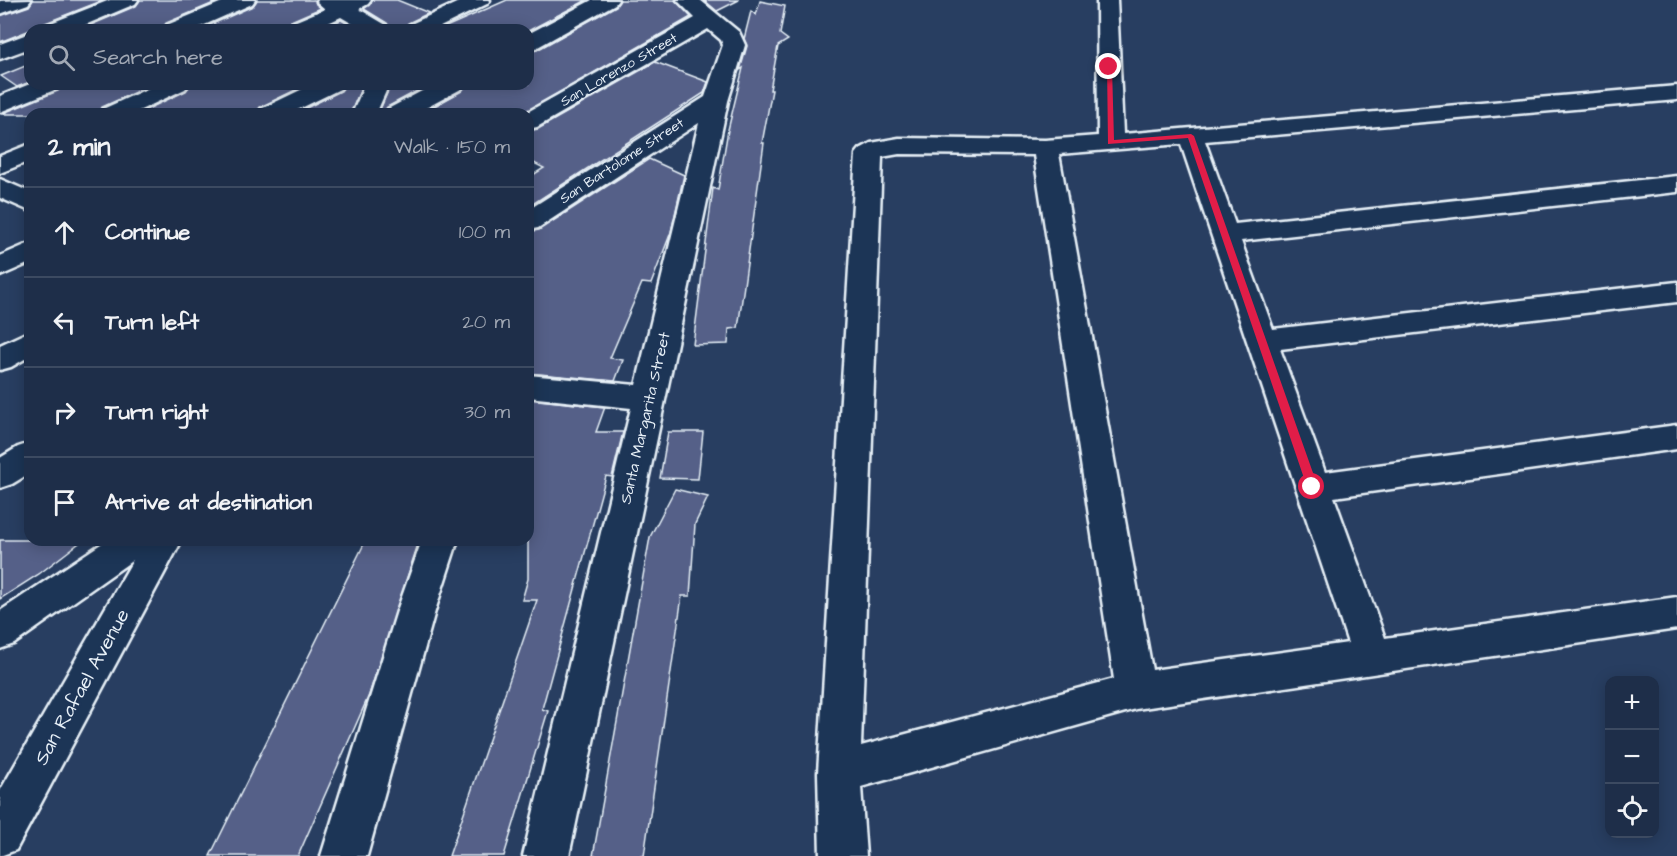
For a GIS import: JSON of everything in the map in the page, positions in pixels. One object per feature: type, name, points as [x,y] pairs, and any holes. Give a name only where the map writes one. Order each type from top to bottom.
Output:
[{"type":"street","points":[[0,8],[21,0]]},
{"type":"street","points":[[69,24],[128,0]]},
{"type":"street","points":[[189,24],[245,0]]},
{"type":"street","points":[[322,0],[351,4],[372,24]]},
{"type":"street","points":[[430,24],[480,0]]},
{"type":"street","points":[[534,40],[608,0]]},
{"type":"street","points":[[1107,0],[1111,143]]},
{"type":"street","points":[[308,24],[351,4]]},
{"type":"street","name":"Santa Margarita Street","points":[[546,856],[716,101],[734,45],[731,37],[698,9]]},
{"type":"street","name":"San Lorenzo Street","points":[[534,118],[698,9]]},
{"type":"street","points":[[0,52],[24,42]]},
{"type":"street","points":[[0,105],[35,90]]},
{"type":"street","points":[[125,108],[164,90]]},
{"type":"street","points":[[282,108],[320,90]]},
{"type":"street","points":[[367,108],[374,90]]},
{"type":"street","points":[[408,108],[442,90]]},
{"type":"street","points":[[843,856],[839,773],[869,154],[880,148],[899,146],[1046,148],[1677,93]]},
{"type":"street","name":"San Bartolome Street","points":[[534,218],[716,101]]},
{"type":"street","points":[[1191,136],[1372,657]]},
{"type":"street","points":[[1046,148],[1136,691]]},
{"type":"street","points":[[0,165],[24,155]]},
{"type":"street","points":[[1225,234],[1677,184]]},
{"type":"street","points":[[0,187],[24,200]]},
{"type":"street","points":[[0,267],[24,255]]},
{"type":"street","points":[[1262,341],[1677,292]]},
{"type":"street","points":[[0,359],[24,345]]},
{"type":"street","points":[[534,387],[649,399]]},
{"type":"street","points":[[1312,487],[1677,437]]},
{"type":"street","points":[[0,475],[24,460]]},
{"type":"street","points":[[0,632],[126,546]]},
{"type":"street","name":"San Rafael Avenue","points":[[0,834],[161,546]]},
{"type":"street","points":[[344,856],[416,611],[438,546]]},
{"type":"street","points":[[839,773],[1136,691],[1677,613]]},
{"type":"building","points":[[33,0],[104,0],[44,24],[24,24],[24,32],[0,42],[0,16],[29,6]]},
{"type":"building","points":[[140,0],[221,0],[165,24],[93,24],[136,6]]},
{"type":"building","points":[[257,0],[315,0],[321,8],[285,24],[212,24],[253,6]]},
{"type":"building","points":[[373,0],[397,0],[429,13],[407,24],[388,24],[364,9]]},
{"type":"building","points":[[507,0],[587,0],[534,28],[534,24],[453,24]]},
{"type":"building","points":[[620,0],[675,0],[691,17],[532,108],[431,108],[463,90],[534,90],[534,51],[616,6]]},
{"type":"building","points":[[704,0],[739,0],[717,11]]},
{"type":"building","points":[[760,1],[785,6],[780,34],[788,40],[778,46],[770,90],[772,90],[762,143],[764,143],[738,328],[729,329],[728,344],[693,345],[713,188],[718,190],[728,130],[743,68],[740,70],[747,46],[744,39],[751,11],[756,15]]},
{"type":"building","points":[[341,20],[348,24],[332,24]]},
{"type":"building","points":[[655,62],[708,82],[704,93],[534,203],[534,174],[544,168],[534,163],[534,130]]},
{"type":"building","points":[[24,66],[24,84],[17,87],[1,76]]},
{"type":"building","points":[[140,90],[101,108],[24,108],[24,114],[1,114],[58,91]]},
{"type":"building","points":[[295,90],[259,108],[150,108],[186,91]]},
{"type":"building","points":[[360,90],[353,108],[306,108],[341,91]]},
{"type":"building","points":[[388,90],[419,90],[386,108],[381,108]]},
{"type":"building","points":[[649,159],[684,175],[671,232],[651,284],[642,283],[610,358],[623,360],[615,381],[534,374],[534,231],[539,230]]},
{"type":"building","points":[[534,400],[605,407],[596,432],[623,432],[612,477],[606,476],[542,709],[548,711],[504,856],[449,856],[537,600],[522,600],[528,579],[528,546],[534,546]]},
{"type":"building","points":[[668,432],[703,432],[698,479],[660,478]]},
{"type":"building","points":[[675,489],[708,497],[695,524],[690,596],[682,596],[644,856],[593,856],[650,537]]},
{"type":"building","points":[[0,540],[24,540],[24,546],[75,546],[39,574],[0,599]]},
{"type":"building","points":[[363,546],[417,546],[369,695],[298,856],[210,856]]},
{"type":"route","points":[[1109,67],[1111,143],[1191,136],[1312,487]]}]
